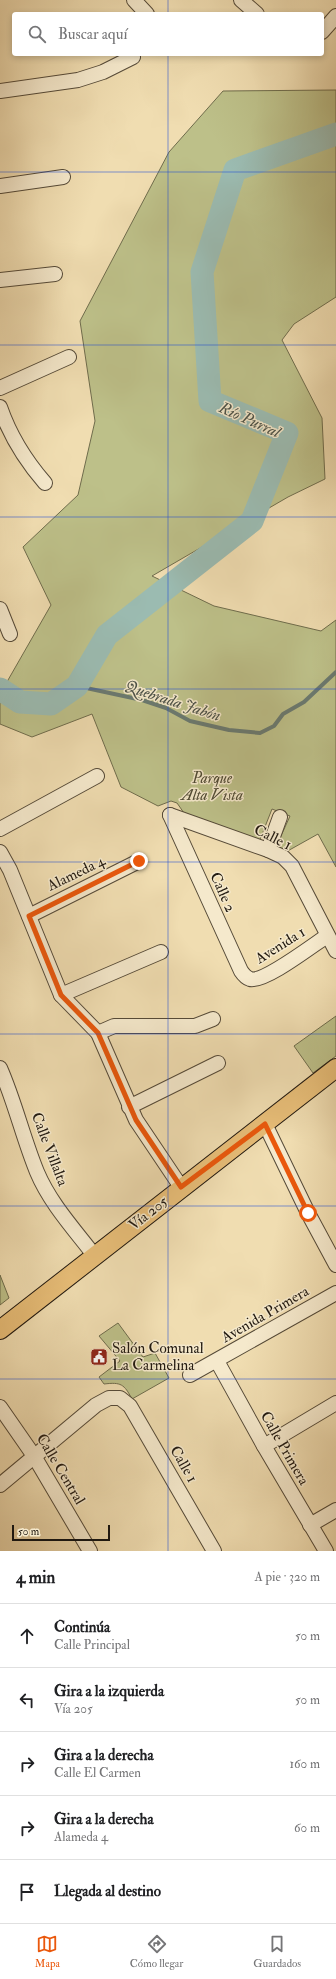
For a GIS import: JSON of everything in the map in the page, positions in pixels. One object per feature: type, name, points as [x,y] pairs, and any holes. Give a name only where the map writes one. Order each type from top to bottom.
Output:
[{"type":"main road","name":"Vía 205","points":[[0,1330],[181,1187],[336,1068]]},
{"type":"street","points":[[134,0],[145,12]]},
{"type":"street","points":[[241,0],[255,12]]},
{"type":"street","points":[[324,30],[336,16]]},
{"type":"street","points":[[0,91],[78,80],[103,72],[133,58]]},
{"type":"street","points":[[0,186],[63,177]]},
{"type":"street","points":[[0,280],[55,274]]},
{"type":"street","points":[[0,388],[69,357]]},
{"type":"street","points":[[0,407],[4,419],[27,462],[45,483]]},
{"type":"street","points":[[0,608],[10,634]]},
{"type":"street","points":[[0,829],[97,776]]},
{"type":"street","name":"Calle 1","points":[[170,815],[268,850],[283,857],[292,866],[336,951]]},
{"type":"street","name":"Calle 2","points":[[170,815],[241,971],[250,979]]},
{"type":"street","points":[[268,850],[280,817]]},
{"type":"street","points":[[0,852],[29,916],[61,995],[98,1033],[129,1107],[181,1187]]},
{"type":"street","name":"Alameda 4","points":[[29,916],[139,861]]},
{"type":"street","name":"Avenida 1","points":[[250,979],[265,977],[327,936]]},
{"type":"street","points":[[61,995],[161,952]]},
{"type":"street","points":[[98,1033],[114,1026],[195,1026],[213,1019]]},
{"type":"street","points":[[129,1107],[218,1064]]},
{"type":"street","name":"Calle Villalta","points":[[0,1068],[9,1089],[37,1172],[53,1202],[94,1256]]},
{"type":"street","points":[[265,1124],[308,1213],[336,1265]]},
{"type":"street","name":"Avenida Primera","points":[[190,1375],[336,1293]]},
{"type":"street","name":"Calle Primera","points":[[217,1361],[264,1446],[326,1551]]},
{"type":"street","name":"Calle 1","points":[[34,1456],[96,1405],[109,1398],[120,1398],[130,1406],[214,1551]]},
{"type":"street","points":[[264,1446],[336,1403]]},
{"type":"street","name":"Calle Central","points":[[0,1407],[34,1456],[90,1551]]},
{"type":"street","points":[[0,1485],[34,1456]]},
{"type":"street","points":[[310,1525],[336,1510]]},
{"type":"green space","name":"Parque Alta Vista","points":[[336,90],[336,297],[294,324],[282,340],[322,418],[325,479],[288,497],[152,576],[214,606],[321,631],[336,620],[336,867],[318,834],[284,853],[276,847],[290,816],[272,809],[259,842],[184,813],[177,803],[171,801],[158,806],[121,787],[92,714],[32,737],[0,724],[0,694],[51,605],[23,547],[78,495],[95,421],[80,321],[169,152],[223,91]]},
{"type":"green space","points":[[336,1016],[336,1056],[313,1073],[294,1046]]},
{"type":"green space","points":[[0,1275],[9,1298],[0,1305]]},
{"type":"green space","points":[[118,1323],[143,1357],[155,1353],[169,1378],[132,1399],[127,1390],[121,1385],[114,1383],[104,1384],[99,1377],[120,1361],[99,1336]]},
{"type":"waterway","name":"Río Purral","points":[[0,689],[20,702],[51,704],[77,686],[107,635],[252,521],[287,433],[210,401],[202,272],[235,170],[336,134]]},
{"type":"waterway","name":"Quebrada Jabón","points":[[77,686],[142,700],[166,708],[190,721],[229,730],[260,733],[274,726],[283,714],[304,702],[336,672]]},
{"type":"place","name":"Salón Comunal La Carmelina","points":[[99,1357]]},
{"type":"route","points":[[139,861],[29,916],[61,995],[98,1033],[129,1107],[136,1120],[181,1187],[265,1124],[308,1213]]}]
